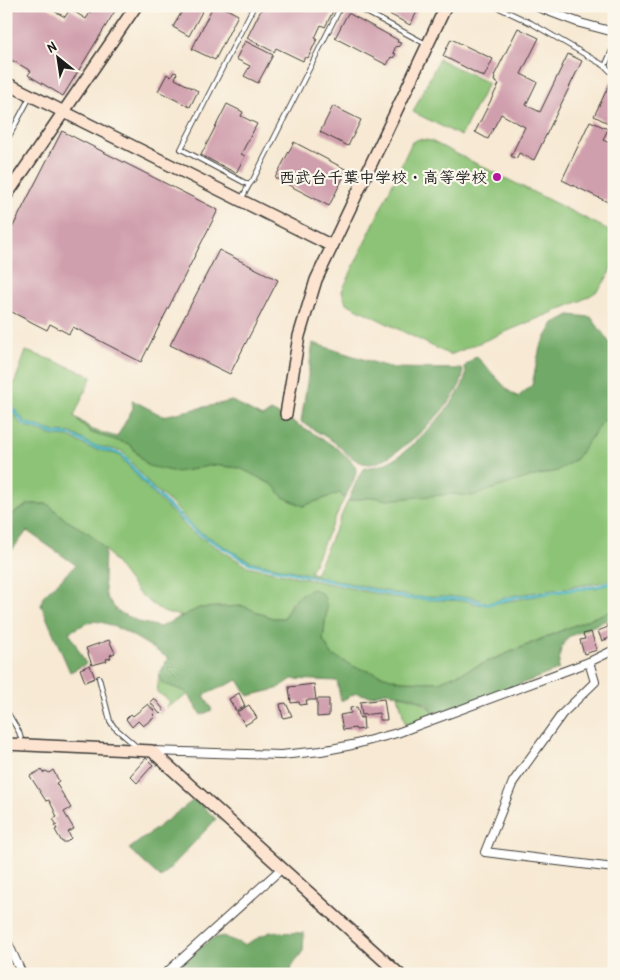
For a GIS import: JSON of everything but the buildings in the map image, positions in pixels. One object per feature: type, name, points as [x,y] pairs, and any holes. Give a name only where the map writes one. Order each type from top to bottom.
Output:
[{"type":"street","points":[[6,196],[136,6]]},
{"type":"street","points":[[286,414],[299,336],[316,280],[446,6]]},
{"type":"street","points":[[535,6],[580,23],[614,32]]},
{"type":"street","points":[[6,82],[332,246]]},
{"type":"street","points":[[6,744],[281,755],[322,751],[397,733],[589,662],[614,650]]},
{"type":"street","points":[[589,662],[595,682],[562,714],[513,782],[486,852],[614,868]]},
{"type":"street","points":[[146,750],[399,974]]},
{"type":"street","points":[[166,974],[281,869]]},
{"type":"street","points":[[6,939],[22,974]]},
{"type":"lane","points":[[249,185],[181,150],[254,6]]},
{"type":"lane","points":[[241,200],[253,180],[341,6]]},
{"type":"lane","points":[[355,6],[428,45]]},
{"type":"lane","points":[[495,6],[531,23],[605,66],[614,76]]},
{"type":"lane","points":[[605,66],[614,46]]},
{"type":"lane","points":[[6,142],[31,95]]},
{"type":"lane","points":[[99,678],[110,720],[114,727],[146,750]]},
{"type":"lane","points":[[6,710],[19,732],[23,744]]},
{"type":"green space","points":[[439,59],[488,83],[461,136],[413,112]]},
{"type":"green space","points":[[419,139],[431,141],[607,229],[611,236],[614,251],[611,267],[605,282],[593,294],[580,301],[450,355],[346,303],[342,291],[412,142]]},
{"type":"green space","points":[[569,315],[591,317],[612,346],[614,345],[614,419],[602,422],[576,459],[557,471],[526,478],[472,496],[452,494],[387,500],[373,497],[348,501],[363,470],[396,458],[416,442],[441,416],[461,388],[466,376],[464,367],[476,356],[509,391],[518,397],[532,385],[540,347],[554,323]]},
{"type":"green space","points":[[313,343],[391,368],[462,369],[462,379],[455,393],[443,409],[412,440],[395,453],[380,461],[369,464],[363,463],[353,458],[331,440],[301,422]]},
{"type":"green space","points":[[26,351],[92,376],[74,416],[91,433],[129,444],[148,466],[189,470],[212,465],[240,468],[273,485],[284,497],[303,506],[340,493],[344,499],[310,572],[315,574],[348,501],[373,497],[385,499],[452,494],[472,496],[526,478],[557,471],[576,459],[602,422],[609,418],[614,419],[614,579],[599,583],[510,596],[488,603],[472,597],[414,597],[249,561],[195,529],[173,505],[151,486],[122,451],[92,445],[72,433],[56,432],[25,422],[6,398],[6,380],[14,384]]},
{"type":"green space","points":[[132,400],[163,416],[232,401],[262,417],[271,411],[319,437],[345,454],[353,463],[356,470],[355,477],[344,499],[340,493],[303,506],[283,497],[273,485],[240,468],[212,465],[176,472],[148,466],[129,444],[91,433],[74,416],[93,430],[117,437],[133,408]]},
{"type":"green space","points":[[6,404],[22,425],[54,436],[69,437],[90,448],[119,455],[149,490],[192,532],[247,566],[401,599],[468,601],[488,605],[568,590],[596,588],[614,583],[614,610],[439,682],[401,681],[355,667],[332,655],[323,641],[327,606],[302,593],[291,603],[284,618],[272,618],[243,606],[199,608],[182,616],[163,612],[139,594],[105,549],[90,534],[66,520],[48,504],[29,504],[6,518]]},
{"type":"green space","points":[[29,504],[48,504],[66,520],[90,534],[105,549],[104,580],[106,596],[117,611],[139,622],[160,627],[199,608],[243,606],[272,618],[284,618],[296,600],[313,589],[323,594],[327,606],[323,640],[332,655],[355,667],[401,681],[439,682],[614,610],[614,617],[568,637],[561,648],[558,670],[436,716],[427,704],[412,697],[386,692],[370,696],[356,693],[341,701],[337,681],[292,679],[277,689],[248,696],[238,680],[204,695],[212,710],[201,715],[186,692],[162,683],[159,675],[168,658],[130,634],[108,624],[91,622],[69,632],[86,664],[70,672],[41,605],[43,596],[76,565],[27,531],[6,558],[6,518]]},
{"type":"green space","points":[[159,675],[163,683],[189,694],[166,708],[170,701],[157,692]]},
{"type":"green space","points":[[398,695],[419,701],[436,716],[406,727]]},
{"type":"green space","points":[[195,799],[216,819],[161,878],[129,849]]},
{"type":"green space","points":[[270,932],[304,933],[303,951],[292,966],[291,974],[168,974],[211,939],[223,936],[244,945]]},
{"type":"waterway","points":[[6,402],[24,423],[55,434],[71,435],[91,446],[121,454],[148,486],[195,531],[249,563],[407,598],[470,599],[489,604],[516,597],[599,586],[614,582]]},
{"type":"place","name":"西武台千葉中学校・高等学校","points":[[497,177]]}]
